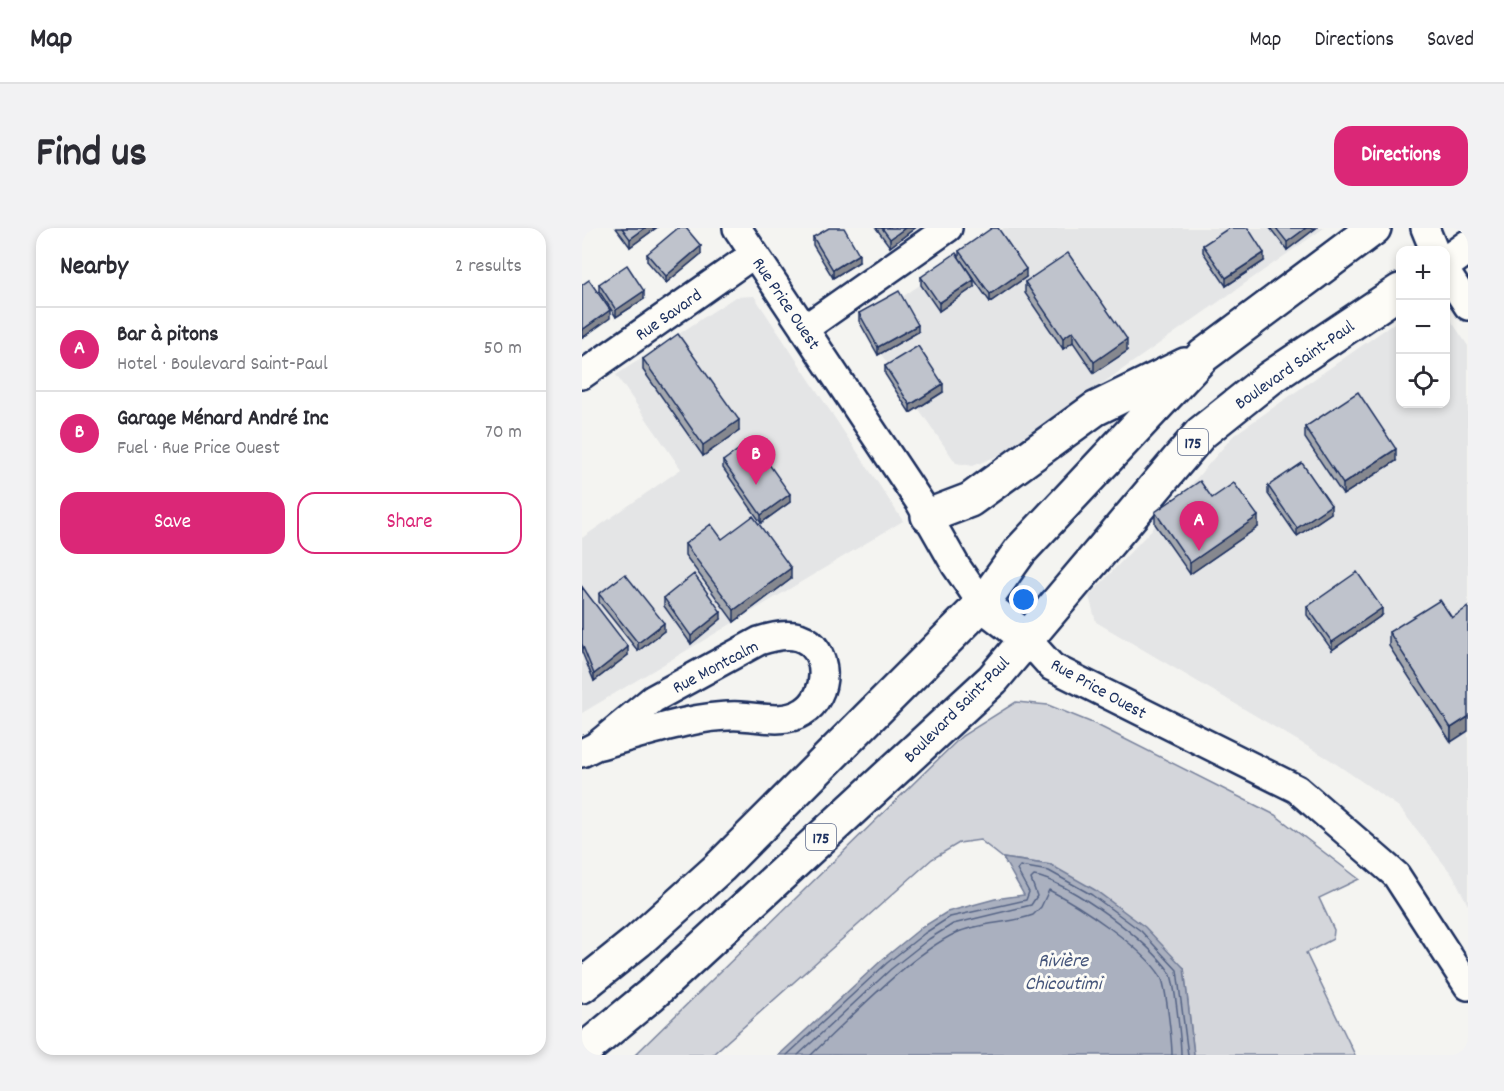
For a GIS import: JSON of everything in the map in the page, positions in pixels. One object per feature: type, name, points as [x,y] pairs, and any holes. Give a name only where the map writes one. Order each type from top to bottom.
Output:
[{"type":"main road","points":[[590,1055],[610,1029],[585,977],[638,941],[720,867],[982,604],[1020,551],[1203,356],[1374,228]]},
{"type":"main road","points":[[1450,260],[1468,248]]},
{"type":"main road","name":"Boulevard Saint-Paul","points":[[582,1052],[669,978],[993,678],[1025,637],[1201,433],[1270,378],[1396,294]]},
{"type":"main road","points":[[928,516],[970,500],[1095,409],[1203,356]]},
{"type":"main road","name":"Rue Price Ouest","points":[[982,604],[1025,637]]},
{"type":"street","name":"Rue Price Ouest","points":[[737,228],[928,516],[956,566],[982,604]]},
{"type":"street","points":[[804,329],[948,228]]},
{"type":"street","points":[[1425,228],[1432,246]]},
{"type":"street","name":"Rue Savard","points":[[582,375],[754,254]]},
{"type":"street","points":[[1450,279],[1468,306]]},
{"type":"street","name":"Rue Montcalm","points":[[773,637],[798,637],[809,643],[821,660],[823,683],[818,697],[808,709],[795,717],[711,718],[589,750],[653,699],[759,641],[773,637]]},
{"type":"street","name":"Rue Price Ouest","points":[[1025,637],[1052,667],[1297,789],[1396,875],[1468,987]]},
{"type":"shaded area","points":[[1004,228],[1324,228],[1002,454],[973,466],[956,463],[861,325]]},
{"type":"shaded area","points":[[754,296],[903,521],[582,713],[582,538],[681,469],[616,375],[735,297]]},
{"type":"shaded area","points":[[1450,319],[1468,346],[1468,905],[1454,877],[1399,807],[1329,759],[1096,622],[1089,596],[1156,525],[1234,435],[1396,322],[1396,408],[1450,408]]},
{"type":"shaded area","points":[[1016,702],[1048,705],[1095,724],[1275,815],[1359,879],[1319,898],[1334,930],[1333,939],[1306,953],[1355,1055],[1194,1055],[1184,968],[1051,865],[1003,858],[980,840],[959,843],[932,859],[712,1055],[635,1055],[962,736]]},
{"type":"water","name":"Rivière Chicoutimi","points":[[1003,858],[1051,865],[1095,890],[1145,927],[1184,968],[1194,1055],[779,1055],[883,959],[921,928],[947,912],[995,899],[1024,895]]},
{"type":"building","points":[[622,228],[645,228],[630,239]]},
{"type":"building","points":[[678,228],[686,228],[701,246],[666,276],[647,254]]},
{"type":"building","points":[[829,228],[844,228],[859,254],[833,270],[813,237]]},
{"type":"building","points":[[882,228],[905,228],[890,239]]},
{"type":"building","points":[[992,228],[998,228],[1026,269],[990,294],[959,251]]},
{"type":"building","points":[[1229,228],[1248,228],[1264,253],[1226,278],[1203,245]]},
{"type":"building","points":[[1276,228],[1306,228],[1287,242]]},
{"type":"building","points":[[956,253],[974,280],[939,303],[921,277]]},
{"type":"building","points":[[1068,253],[1127,339],[1094,362],[1073,331],[1063,338],[1025,282]]},
{"type":"building","points":[[627,265],[644,291],[616,310],[599,284]]},
{"type":"building","points":[[589,280],[610,310],[582,330],[582,285]]},
{"type":"building","points":[[899,291],[918,325],[878,347],[859,313]]},
{"type":"building","points":[[678,334],[739,420],[703,445],[643,359]]},
{"type":"building","points":[[918,346],[943,384],[910,405],[885,366]]},
{"type":"building","points":[[1358,392],[1396,449],[1343,484],[1305,427]]},
{"type":"building","points":[[752,440],[790,494],[761,515],[723,461]]},
{"type":"building","points":[[1302,463],[1331,505],[1297,528],[1268,486]]},
{"type":"building","points":[[1200,481],[1212,498],[1234,483],[1258,516],[1190,563],[1155,512]]},
{"type":"building","points":[[753,516],[791,568],[734,610],[685,544],[711,524],[722,539]]},
{"type":"building","points":[[1357,572],[1382,608],[1332,642],[1307,607]]},
{"type":"building","points":[[625,574],[664,623],[638,643],[599,594]]},
{"type":"building","points":[[694,574],[721,612],[691,636],[664,598]]},
{"type":"building","points":[[582,587],[628,647],[594,674],[582,644]]},
{"type":"building","points":[[1440,600],[1452,618],[1468,607],[1468,717],[1451,728],[1389,632]]},
{"type":"place","name":"Garage Ménard André Inc","points":[[756,485]]},
{"type":"place","name":"Bar à pitons","points":[[1199,551]]}]
